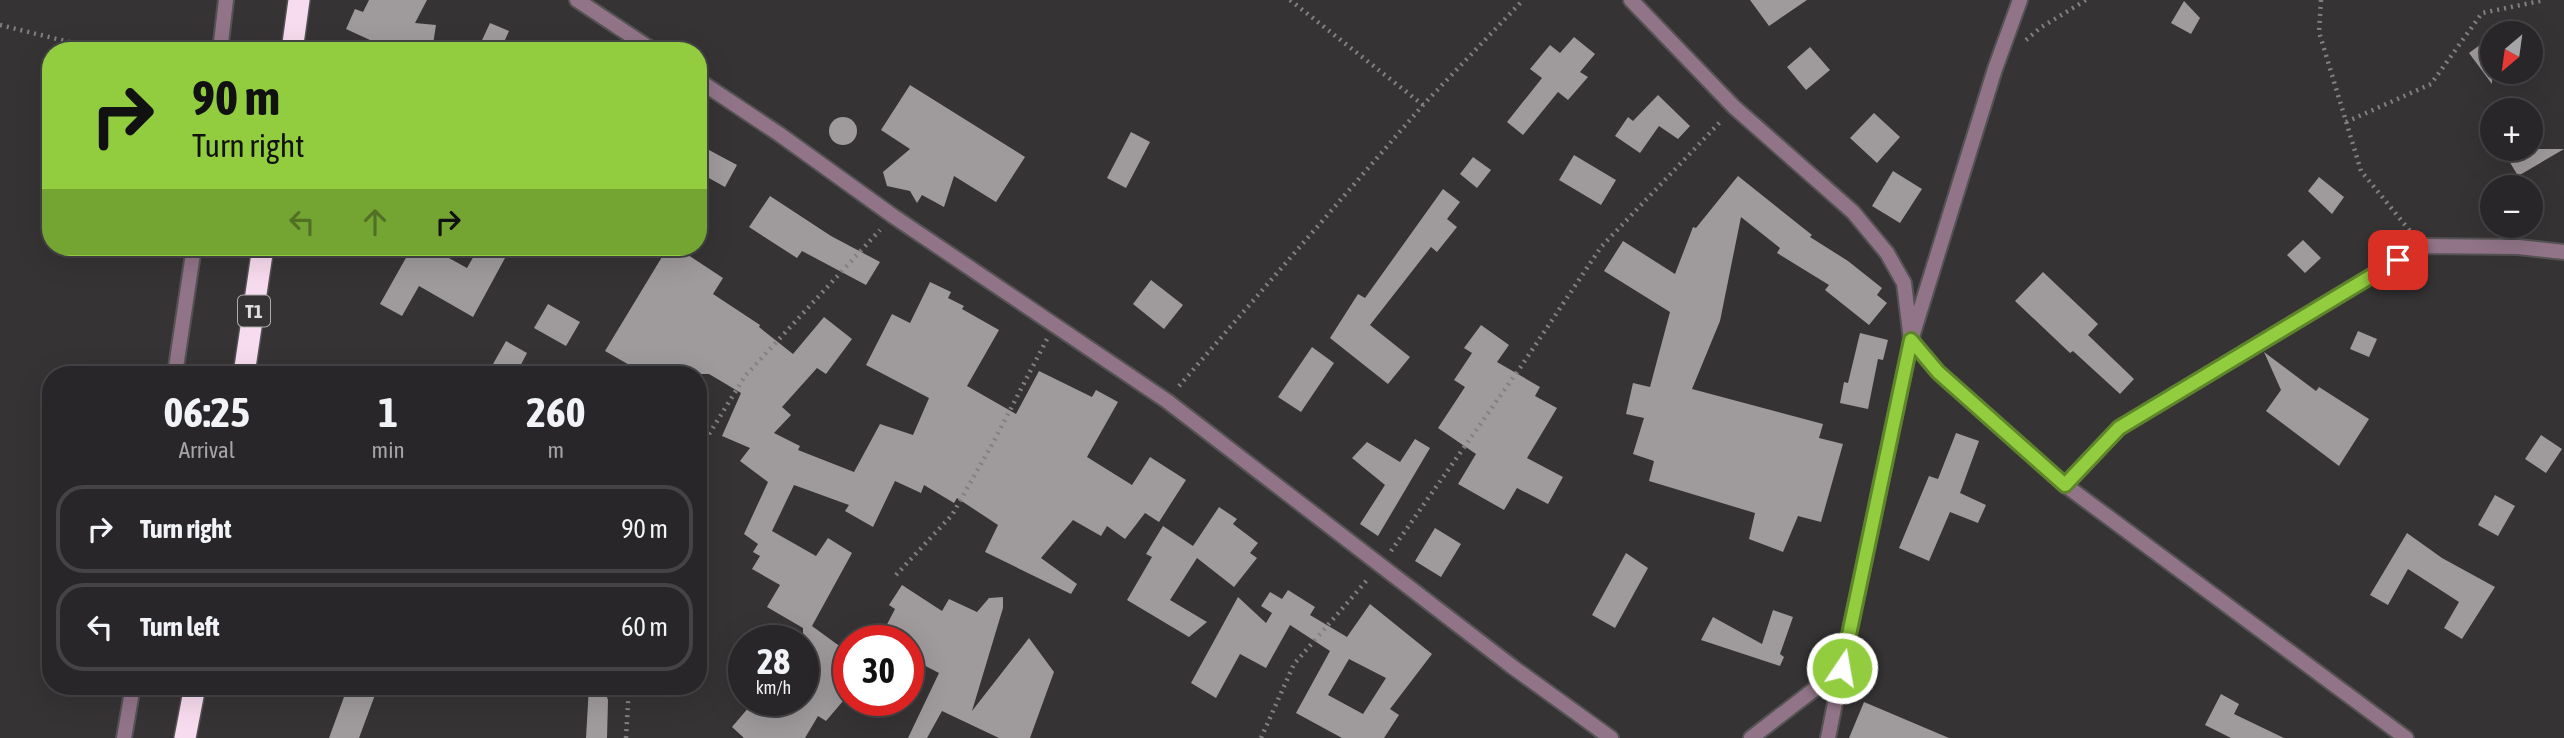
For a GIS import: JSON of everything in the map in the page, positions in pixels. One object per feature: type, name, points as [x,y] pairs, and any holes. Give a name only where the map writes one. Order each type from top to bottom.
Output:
[{"type":"highway","points":[[293,42],[299,0]]},
{"type":"highway","name":"T1","points":[[245,366],[262,256]]},
{"type":"highway","points":[[185,738],[193,695]]},
{"type":"street","points":[[221,42],[226,0]]},
{"type":"street","points":[[577,0],[640,42]]},
{"type":"street","points":[[1631,0],[1734,107],[1853,212],[1887,253],[1904,283],[1911,340],[1938,372],[2065,485],[2406,738]]},
{"type":"street","points":[[1828,738],[1911,340],[1995,69],[2020,0]]},
{"type":"street","points":[[707,86],[893,216],[1167,401],[1381,563],[1514,668],[1611,738]]},
{"type":"street","points":[[2065,485],[2119,428],[2421,246],[2518,247],[2564,251]]},
{"type":"street","points":[[176,366],[193,256]]},
{"type":"street","points":[[1751,738],[1842,668]]},
{"type":"street","points":[[124,738],[131,695]]},
{"type":"path","points":[[1290,0],[1423,105]]},
{"type":"path","points":[[1167,401],[1423,105],[1523,0]]},
{"type":"path","points":[[1995,69],[2040,28],[2086,0]]},
{"type":"path","points":[[2321,0],[2319,32],[2361,170],[2421,246]]},
{"type":"path","points":[[2346,122],[2431,84],[2482,13],[2545,0]]},
{"type":"path","points":[[0,25],[69,42]]},
{"type":"path","points":[[1261,738],[1294,664],[1381,563],[1522,365],[1601,247],[1734,107]]},
{"type":"path","points":[[707,437],[745,376],[893,216]]},
{"type":"path","points":[[897,575],[952,515],[1054,326]]},
{"type":"path","points":[[626,738],[628,695]]},
{"type":"building","points":[[369,0],[427,0],[415,23],[436,25],[433,42],[374,42],[346,29],[355,9],[363,12]]},
{"type":"building","points":[[1750,0],[1807,0],[1769,26]]},
{"type":"building","points":[[2184,1],[2200,18],[2191,34],[2171,23]]},
{"type":"building","points":[[490,23],[509,31],[504,42],[481,42]]},
{"type":"building","points":[[1574,37],[1595,54],[1580,72],[1588,77],[1568,100],[1558,92],[1523,135],[1507,122],[1542,78],[1530,69],[1550,45],[1560,53]]},
{"type":"building","points":[[2480,45],[2480,68],[2469,53]]},
{"type":"building","points":[[1810,47],[1830,70],[1806,90],[1787,67]]},
{"type":"building","points":[[910,85],[1025,157],[996,202],[954,176],[944,207],[922,195],[917,203],[910,191],[887,186],[883,172],[910,149],[881,130]]},
{"type":"building","points":[[1658,95],[1690,126],[1678,139],[1659,126],[1640,153],[1615,136],[1628,117],[1633,121]]},
{"type":"building","points":[[1874,113],[1900,137],[1877,163],[1850,138]]},
{"type":"building","points":[[843,117],[853,121],[857,131],[853,141],[843,145],[833,141],[829,131],[833,121]]},
{"type":"building","points":[[1131,132],[1150,142],[1126,188],[1107,178]]},
{"type":"building","points":[[2543,149],[2564,149],[2520,175],[2509,161],[2543,161]]},
{"type":"building","points":[[709,150],[737,165],[725,187],[707,177]]},
{"type":"building","points":[[1574,155],[1616,180],[1601,205],[1559,180]]},
{"type":"building","points":[[1473,157],[1491,170],[1477,188],[1460,174]]},
{"type":"building","points":[[1893,171],[1922,189],[1900,223],[1872,206]]},
{"type":"building","points":[[1738,176],[1812,235],[1810,237],[1848,261],[1882,288],[1877,295],[1887,303],[1869,325],[1825,290],[1829,285],[1777,253],[1780,248],[1741,217],[1720,321],[1692,389],[1823,424],[1819,438],[1843,444],[1821,522],[1798,516],[1783,552],[1749,539],[1755,513],[1649,481],[1654,461],[1633,454],[1644,418],[1626,414],[1633,383],[1650,387],[1670,312],[1604,271],[1623,241],[1675,274],[1693,227],[1696,228]]},
{"type":"building","points":[[2319,177],[2344,197],[2332,214],[2308,191]]},
{"type":"building","points":[[1443,189],[1460,202],[1447,219],[1457,227],[1437,252],[1431,247],[1370,325],[1410,357],[1388,384],[1330,338],[1358,294],[1365,298]]},
{"type":"building","points":[[770,196],[831,236],[880,262],[866,285],[802,251],[797,258],[749,227]]},
{"type":"building","points":[[2303,240],[2321,258],[2305,273],[2287,255]]},
{"type":"building","points":[[407,256],[445,256],[467,268],[474,256],[506,256],[473,317],[419,286],[402,316],[380,304]]},
{"type":"building","points":[[663,256],[690,256],[723,278],[713,294],[760,325],[759,327],[793,354],[824,317],[852,339],[826,374],[817,368],[782,407],[791,415],[774,433],[800,446],[798,450],[854,472],[880,424],[913,435],[929,398],[866,365],[892,314],[910,323],[930,282],[951,292],[948,298],[964,306],[962,309],[999,330],[967,386],[1016,414],[1039,371],[1092,397],[1096,390],[1118,402],[1087,457],[1132,485],[1150,457],[1186,480],[1159,522],[1145,513],[1125,539],[1107,526],[1101,536],[1073,520],[1041,558],[1077,584],[1071,594],[985,552],[998,525],[957,498],[954,503],[924,485],[921,493],[895,481],[873,527],[845,511],[849,505],[794,485],[772,531],[816,556],[828,538],[852,553],[813,625],[798,625],[767,607],[780,585],[752,569],[760,556],[753,552],[758,544],[744,534],[768,482],[740,461],[750,448],[722,436],[741,393],[707,374],[707,366],[631,366],[605,351]]},
{"type":"building","points":[[2043,272],[2098,324],[2088,335],[2134,379],[2120,394],[2073,351],[2070,353],[2015,301]]},
{"type":"building","points":[[1151,280],[1183,305],[1164,329],[1133,304]]},
{"type":"building","points":[[548,304],[580,322],[566,346],[534,328]]},
{"type":"building","points":[[1481,325],[1509,345],[1497,362],[1540,387],[1535,396],[1557,408],[1527,458],[1563,477],[1548,504],[1517,488],[1504,510],[1458,484],[1476,454],[1438,428],[1465,387],[1454,380],[1472,353],[1464,348]]},
{"type":"building","points":[[2358,331],[2377,339],[2369,357],[2350,349]]},
{"type":"building","points":[[1860,333],[1888,340],[1883,360],[1878,359],[1868,409],[1840,403],[1844,382],[1848,383]]},
{"type":"building","points":[[506,341],[527,353],[520,366],[493,364]]},
{"type":"building","points":[[1312,347],[1334,363],[1301,412],[1278,397]]},
{"type":"building","points":[[2264,352],[2316,391],[2319,387],[2369,419],[2339,466],[2266,411],[2281,390]]},
{"type":"building","points":[[1956,433],[1979,441],[1960,493],[1986,505],[1978,523],[1950,512],[1929,561],[1899,548],[1929,476],[1938,479]]},
{"type":"building","points":[[2541,435],[2562,449],[2546,473],[2525,459]]},
{"type":"building","points":[[1415,439],[1430,448],[1378,536],[1360,524],[1385,485],[1352,458],[1367,442],[1400,462]]},
{"type":"building","points":[[2495,495],[2515,506],[2498,536],[2478,525]]},
{"type":"building","points":[[1219,507],[1237,519],[1233,524],[1258,543],[1250,553],[1257,558],[1234,587],[1197,558],[1170,600],[1207,622],[1189,637],[1127,600],[1152,557],[1146,554],[1163,526],[1193,546]]},
{"type":"building","points":[[1435,528],[1461,544],[1441,577],[1415,561]]},
{"type":"building","points":[[2407,533],[2442,558],[2495,587],[2462,639],[2444,628],[2459,602],[2408,569],[2388,605],[2370,595]]},
{"type":"building","points":[[1626,553],[1648,568],[1615,628],[1592,615]]},
{"type":"building","points":[[902,585],[942,611],[949,599],[977,612],[989,598],[1003,597],[1003,608],[972,711],[1029,638],[1054,672],[1030,738],[999,738],[942,711],[927,738],[908,738],[918,716],[924,716],[924,704],[939,673],[924,665],[924,625],[887,625],[895,609],[889,605]]},
{"type":"building","points":[[1288,590],[1315,607],[1310,615],[1347,637],[1370,604],[1432,654],[1390,709],[1399,715],[1384,738],[1342,738],[1296,713],[1330,651],[1290,625],[1266,668],[1240,654],[1216,698],[1191,683],[1238,597],[1266,623],[1272,613],[1261,606],[1270,592],[1282,599]],"holes":[[[1349,659],[1386,678],[1363,714],[1328,695]]]},
{"type":"building","points":[[1773,610],[1793,617],[1780,654],[1784,657],[1780,666],[1701,640],[1713,617],[1762,644]]},
{"type":"building","points":[[819,631],[833,641],[833,713],[826,721],[818,716]]},
{"type":"building","points":[[2221,694],[2239,704],[2234,714],[2284,738],[2231,738],[2205,725]]},
{"type":"building","points":[[345,695],[375,695],[359,738],[329,738]]},
{"type":"building","points":[[588,695],[606,695],[607,738],[586,738]]},
{"type":"building","points":[[1864,702],[1949,738],[1849,738]]},
{"type":"building","points":[[741,716],[818,716],[805,738],[744,738],[732,727]]},
{"type":"route","points":[[1842,668],[1911,340],[1938,372],[2065,485],[2119,428],[2398,260]]}]
